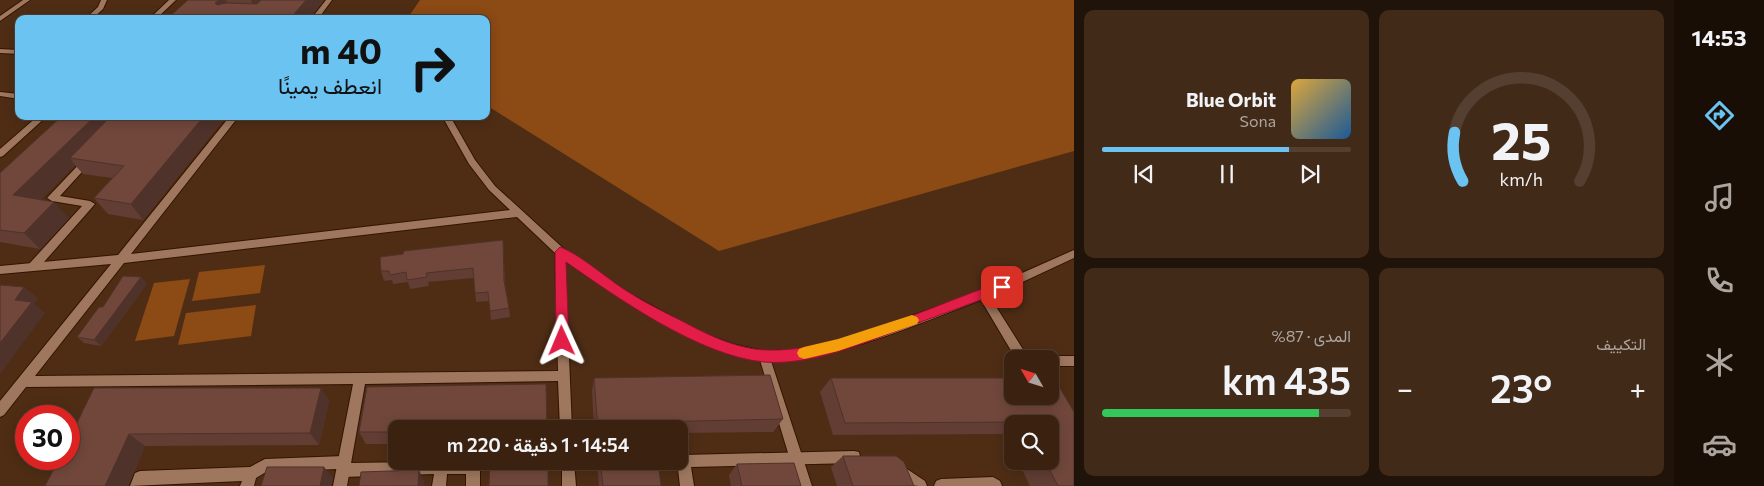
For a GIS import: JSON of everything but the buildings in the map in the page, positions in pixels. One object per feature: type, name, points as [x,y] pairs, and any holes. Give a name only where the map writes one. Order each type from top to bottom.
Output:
[{"type":"street","points":[[0,19],[27,0]]},
{"type":"street","points":[[93,15],[101,8],[104,0]]},
{"type":"street","points":[[156,15],[173,0]]},
{"type":"street","points":[[317,15],[328,0]]},
{"type":"street","points":[[0,51],[15,52]]},
{"type":"street","points":[[0,94],[15,96]]},
{"type":"street","points":[[0,154],[38,120]]},
{"type":"street","points":[[0,411],[233,120]]},
{"type":"street","points":[[448,120],[472,162],[492,188],[560,252],[626,297],[696,335],[731,349],[764,356],[792,355],[823,350],[869,336],[983,295],[1074,254]]},
{"type":"street","points":[[33,267],[90,204],[52,198],[97,151]]},
{"type":"street","points":[[0,270],[120,259],[519,214]]},
{"type":"street","points":[[560,252],[565,420]]},
{"type":"street","points":[[983,295],[1017,350]]},
{"type":"street","points":[[764,356],[805,486]]},
{"type":"street","points":[[1059,361],[1074,361]]},
{"type":"street","points":[[23,382],[563,376]]},
{"type":"street","points":[[340,486],[360,378]]},
{"type":"street","points":[[687,486],[683,461],[871,456]]},
{"type":"street","points":[[888,462],[920,486]]},
{"type":"street","points":[[137,486],[140,478],[249,480],[264,466],[388,466]]},
{"type":"street","points":[[439,486],[441,470]]},
{"type":"street","points":[[472,486],[473,470]]},
{"type":"street","points":[[568,470],[569,486]]},
{"type":"street","points":[[941,486],[995,486]]},
{"type":"shaded area","points":[[420,0],[1074,0],[1074,151],[719,251],[490,108],[490,15],[410,15]]},
{"type":"shaded area","points":[[265,265],[260,293],[192,301],[199,272]]},
{"type":"shaded area","points":[[190,279],[174,336],[135,341],[154,283]]},
{"type":"shaded area","points":[[256,305],[251,336],[178,345],[186,313]]},
{"type":"slow traffic","points":[[804,353],[823,350],[869,336],[912,320]]},
{"type":"route","points":[[562,341],[560,252],[626,297],[696,335],[731,349],[764,356],[792,355],[823,350],[869,336],[1002,287]]}]
